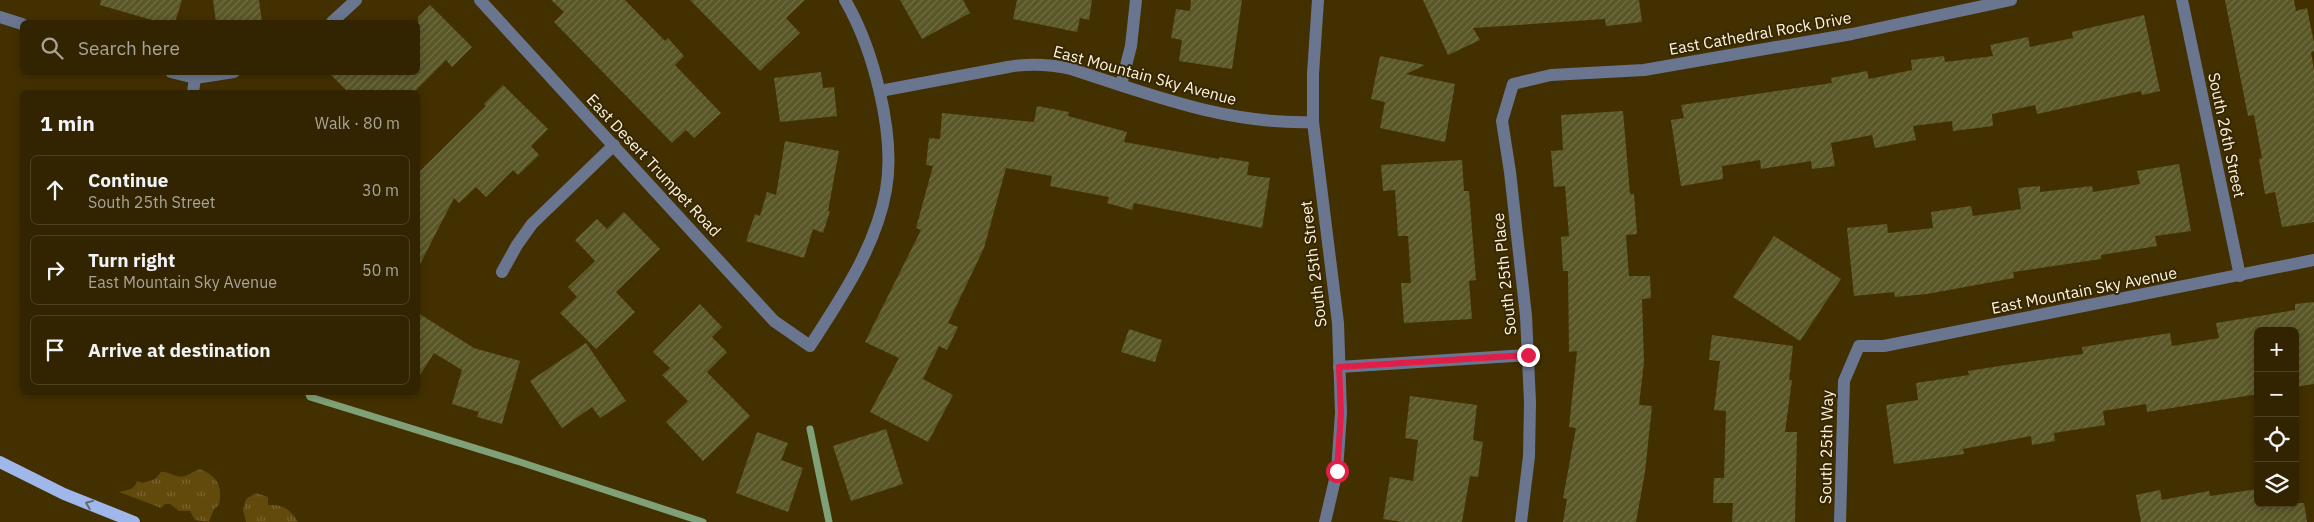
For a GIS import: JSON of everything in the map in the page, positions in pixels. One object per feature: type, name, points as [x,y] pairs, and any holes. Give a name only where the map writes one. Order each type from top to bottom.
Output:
[{"type":"main road","points":[[0,462],[64,494],[134,522]]},
{"type":"street","points":[[334,20],[356,0]]},
{"type":"street","name":"East Desert Trumpet Road","points":[[480,0],[774,321],[810,346],[854,276],[876,226],[887,189],[888,142],[880,91]]},
{"type":"street","points":[[845,0],[860,25],[880,91]]},
{"type":"street","points":[[1121,85],[1130,46],[1136,0]]},
{"type":"street","name":"South 25th Street","points":[[1318,0],[1313,74],[1314,122],[1338,323],[1341,413],[1337,471],[1325,522]]},
{"type":"street","name":"East Cathedral Rock Drive","points":[[1513,84],[1551,75],[1644,70],[1852,34],[2011,0]]},
{"type":"street","name":"South 26th Street","points":[[2182,0],[2240,276]]},
{"type":"street","points":[[0,17],[20,23]]},
{"type":"street","name":"East Mountain Sky Avenue","points":[[880,91],[1028,63],[1071,69],[1217,114],[1279,123],[1314,122]]},
{"type":"street","points":[[183,75],[195,78],[214,75]]},
{"type":"street","points":[[193,90],[195,78]]},
{"type":"street","name":"South 25th Place","points":[[1513,84],[1502,121],[1526,316],[1528,355],[1529,456],[1521,522]]},
{"type":"street","points":[[502,272],[517,245],[532,224],[614,145]]},
{"type":"street","name":"East Mountain Sky Avenue","points":[[1859,346],[1884,346],[2314,260]]},
{"type":"street","name":"South 25th Way","points":[[1840,522],[1844,381],[1859,346]]},
{"type":"street","points":[[1339,367],[1528,355]]},
{"type":"green space","points":[[200,469],[215,478],[220,492],[219,505],[214,509],[209,522],[195,520],[190,511],[179,511],[170,504],[165,504],[161,508],[119,492],[132,488],[137,481],[143,483],[155,479],[161,472],[180,477]]},
{"type":"green space","points":[[256,493],[268,497],[268,505],[278,505],[286,508],[298,522],[246,522],[243,510],[246,499]]},
{"type":"building","points":[[101,0],[182,0],[176,20],[152,20],[100,5]]},
{"type":"building","points":[[213,0],[259,0],[262,20],[216,20]]},
{"type":"building","points":[[551,0],[625,0],[665,41],[668,38],[684,56],[675,65],[721,113],[694,138],[686,130],[672,143],[554,22],[564,12]]},
{"type":"building","points":[[690,0],[805,0],[786,18],[800,33],[760,71]]},
{"type":"building","points":[[900,0],[963,0],[970,13],[922,39]]},
{"type":"building","points":[[1017,0],[1092,0],[1089,20],[1080,18],[1077,32],[1013,19]]},
{"type":"building","points":[[1191,0],[1242,0],[1232,69],[1179,61],[1182,40],[1171,38],[1176,9],[1190,11]]},
{"type":"building","points":[[1423,0],[1639,0],[1642,22],[1606,26],[1605,19],[1473,28],[1480,40],[1448,55]]},
{"type":"building","points":[[2225,0],[2294,0],[2296,11],[2307,8],[2314,43],[2314,51],[2311,52],[2314,70],[2314,222],[2282,227],[2275,192],[2265,194],[2259,159],[2262,158],[2254,115],[2248,116]]},
{"type":"building","points":[[430,5],[472,47],[452,67],[446,60],[416,90],[346,90],[331,75],[420,75],[420,20],[418,20],[418,17]]},
{"type":"building","points":[[2144,15],[2160,91],[2142,95],[2141,91],[2037,114],[2035,105],[1992,114],[1993,126],[1953,131],[1952,121],[1913,126],[1916,140],[1875,148],[1872,135],[1831,143],[1835,166],[1812,169],[1811,161],[1761,169],[1760,160],[1722,166],[1723,179],[1681,186],[1671,120],[1684,118],[1681,105],[1832,83],[1831,78],[1867,71],[1869,79],[1912,70],[1911,60],[1944,56],[1945,62],[1993,56],[1990,45],[2028,37],[2030,47],[2073,38],[2072,32]]},
{"type":"building","points":[[1380,56],[1425,65],[1406,74],[1455,84],[1445,142],[1380,128],[1385,102],[1371,99]]},
{"type":"building","points":[[821,72],[823,88],[834,87],[837,116],[780,122],[774,78]]},
{"type":"building","points":[[503,85],[548,129],[531,146],[539,155],[518,175],[513,170],[486,197],[476,187],[459,203],[454,198],[420,264],[420,171],[486,106],[484,104]]},
{"type":"building","points":[[1037,106],[1069,112],[1068,116],[1127,132],[1124,142],[1219,159],[1219,157],[1249,162],[1247,175],[1270,178],[1262,228],[1134,203],[1132,210],[1107,203],[1109,197],[1050,186],[1052,176],[1006,168],[984,248],[948,323],[958,327],[947,350],[939,346],[923,379],[953,395],[928,442],[870,412],[899,358],[865,342],[921,230],[916,228],[933,166],[926,165],[929,138],[940,139],[942,113],[1034,122]]},
{"type":"building","points":[[1623,111],[1630,194],[1634,194],[1637,234],[1626,235],[1629,276],[1650,276],[1651,298],[1642,299],[1644,362],[1639,405],[1652,406],[1645,472],[1636,522],[1563,522],[1567,499],[1563,498],[1576,428],[1569,427],[1577,351],[1569,352],[1568,271],[1563,271],[1561,237],[1569,236],[1565,186],[1554,187],[1551,151],[1563,150],[1561,115]]},
{"type":"building","points":[[785,141],[839,151],[828,211],[830,211],[823,233],[813,229],[804,258],[746,241],[755,214],[760,216],[767,192],[776,195]]},
{"type":"building","points":[[1462,160],[1464,191],[1469,191],[1476,280],[1469,281],[1472,319],[1404,323],[1401,283],[1411,283],[1408,236],[1398,236],[1395,190],[1383,191],[1381,165]]},
{"type":"building","points":[[2179,164],[2191,231],[2155,236],[2157,246],[2101,255],[2101,259],[2013,272],[2014,278],[1927,294],[1895,297],[1894,292],[1854,296],[1847,228],[1887,224],[1888,233],[1933,228],[1931,212],[1971,206],[1973,216],[2021,209],[2018,188],[2040,186],[2040,192],[2092,186],[2093,192],[2140,184],[2137,171]]},
{"type":"building","points":[[624,212],[660,249],[616,292],[635,312],[596,349],[560,313],[577,297],[568,287],[595,261],[575,240],[597,219],[607,229]]},
{"type":"building","points":[[1774,236],[1841,279],[1800,341],[1733,297]]},
{"type":"building","points":[[2314,302],[2314,384],[2299,386],[2299,327],[2254,327],[2254,395],[2147,412],[2146,404],[2103,411],[2105,425],[2054,433],[2055,441],[2032,445],[2031,436],[1963,449],[1964,454],[1894,464],[1886,405],[1918,400],[1916,383],[1969,375],[1968,371],[2083,354],[2082,347],[2170,333],[2172,346],[2219,338],[2216,323],[2295,310],[2295,304]]},
{"type":"building","points":[[700,304],[722,327],[712,337],[727,352],[707,372],[750,416],[703,461],[666,422],[688,401],[662,375],[670,368],[653,352]]},
{"type":"building","points":[[420,314],[474,348],[520,361],[502,424],[477,417],[479,412],[452,404],[462,370],[434,353],[420,375]]},
{"type":"building","points":[[1129,329],[1162,340],[1155,362],[1121,352]]},
{"type":"building","points":[[1712,335],[1793,346],[1789,380],[1792,380],[1785,432],[1797,432],[1795,522],[1732,522],[1733,503],[1713,503],[1714,478],[1724,478],[1726,411],[1714,410],[1720,361],[1709,360]]},
{"type":"building","points":[[586,343],[626,401],[600,418],[592,407],[562,428],[530,381]]},
{"type":"building","points":[[1410,396],[1477,405],[1473,440],[1483,442],[1478,477],[1470,476],[1462,522],[1402,522],[1383,519],[1390,477],[1413,481],[1418,440],[1405,438]]},
{"type":"building","points":[[886,429],[903,484],[851,501],[833,446]]},
{"type":"building","points":[[757,432],[788,443],[781,460],[803,468],[788,512],[736,493]]},
{"type":"building","points":[[2160,490],[2162,500],[2209,491],[2210,496],[2254,490],[2254,507],[2299,507],[2299,503],[2304,503],[2307,522],[2141,522],[2136,495]]},
{"type":"waterway","points":[[309,395],[310,397],[520,462],[703,522]]},
{"type":"waterway","points":[[810,429],[829,522]]},
{"type":"route","points":[[1337,471],[1341,413],[1339,367],[1528,355]]}]
